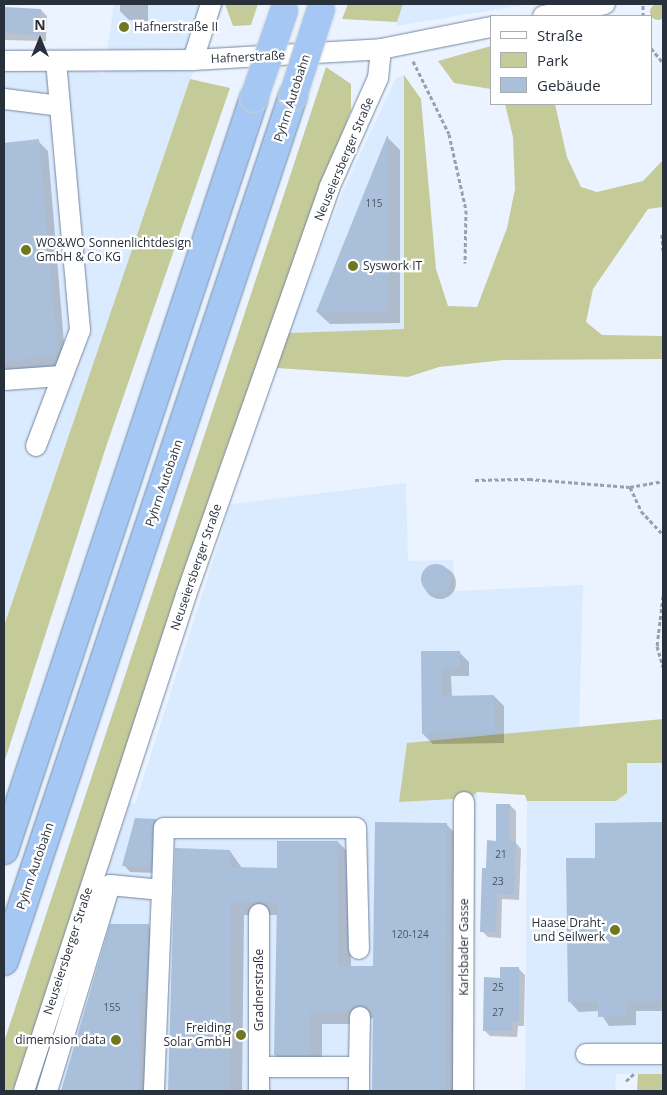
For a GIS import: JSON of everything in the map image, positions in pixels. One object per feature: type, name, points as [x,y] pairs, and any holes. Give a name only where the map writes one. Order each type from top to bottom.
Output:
[{"type":"highway","name":"Pyhrn Autobahn","points":[[4,961],[322,6]]},
{"type":"highway","points":[[4,850],[286,7]]},
{"type":"street","points":[[193,60],[211,4]]},
{"type":"street","points":[[548,15],[605,4]]},
{"type":"street","name":"Hafnerstraße","points":[[4,61],[193,60],[381,49],[490,27]]},
{"type":"street","name":"Neuseiersberger Straße","points":[[24,1091],[101,881],[329,188],[378,78],[381,49]]},
{"type":"street","points":[[36,446],[80,330],[56,62]]},
{"type":"street","points":[[4,99],[60,106]]},
{"type":"street","points":[[4,380],[61,376]]},
{"type":"street","name":"Karlsbader Gasse","points":[[463,1091],[464,802]]},
{"type":"street","points":[[154,1091],[164,828],[356,828],[359,949]]},
{"type":"street","points":[[47,1091],[101,881],[162,890]]},
{"type":"street","name":"Gradnerstraße","points":[[259,914],[259,1091]]},
{"type":"street","points":[[359,1091],[360,1017]]},
{"type":"street","points":[[586,1054],[663,1054]]},
{"type":"street","points":[[259,1067],[359,1067]]},
{"type":"path","points":[[408,43],[422,86],[449,134],[466,210],[465,263]]},
{"type":"path","points":[[652,49],[663,63]]},
{"type":"path","points":[[652,58],[658,56]]},
{"type":"path","points":[[662,234],[663,251]]},
{"type":"path","points":[[475,480],[529,479],[630,487],[663,480]]},
{"type":"path","points":[[630,487],[641,511],[663,535]]},
{"type":"path","points":[[663,596],[657,646],[663,667]]},
{"type":"shaded area","name":"WO&WO Sonnenlichtdesign GmbH & Co KG","points":[[114,4],[225,4],[190,79],[4,626],[4,61],[56,62],[104,74]]},
{"type":"shaded area","points":[[403,4],[529,4],[396,26]]},
{"type":"shaded area","points":[[404,75],[404,329],[288,333],[344,189],[396,78]]},
{"type":"shaded area","points":[[406,483],[408,561],[453,560],[455,591],[583,585],[579,727],[544,733],[477,792],[472,1091],[4,1091],[4,1042],[88,788],[135,804],[231,504]]},
{"type":"shaded area","points":[[627,763],[663,763],[663,1074],[616,1074],[615,1091],[525,1091],[527,801],[616,801],[627,793]]},
{"type":"green space","points":[[225,4],[258,4],[251,25],[233,26]]},
{"type":"green space","points":[[348,4],[403,4],[397,22],[342,19]]},
{"type":"green space","points":[[658,4],[665,9],[665,15],[658,20],[650,12]]},
{"type":"green space","points":[[490,46],[490,89],[454,83],[438,61]]},
{"type":"green space","points":[[326,67],[351,84],[351,110],[222,460],[13,1091],[4,1091],[4,1042]]},
{"type":"green space","points":[[404,75],[421,99],[436,269],[448,306],[477,307],[507,228],[515,189],[513,137],[505,105],[555,105],[567,157],[581,187],[597,192],[643,181],[663,160],[663,207],[648,209],[593,289],[586,322],[602,335],[663,336],[663,359],[504,360],[439,367],[408,377],[277,368],[288,333],[404,329]]},
{"type":"green space","points":[[190,79],[230,88],[105,450],[4,763],[4,626]]},
{"type":"green space","points":[[663,719],[663,763],[627,763],[627,793],[616,801],[527,801],[525,795],[477,792],[471,798],[399,802],[407,743]]},
{"type":"green space","points":[[638,1074],[663,1074],[663,1091],[637,1091]]},
{"type":"building","points":[[4,7],[41,9],[40,35],[4,33]]},
{"type":"building","points":[[387,136],[388,311],[316,312]]},
{"type":"building","name":"WO&WO Sonnenlichtdesign GmbH & Co KG","points":[[39,139],[58,354],[4,362],[4,143]]},
{"type":"building","points":[[436,564],[442,565],[450,573],[450,585],[442,593],[436,594],[430,593],[422,585],[421,579],[422,573],[430,565]]},
{"type":"building","points":[[421,651],[460,651],[460,667],[442,667],[442,696],[494,695],[495,733],[422,734]]},
{"type":"building","points":[[496,804],[510,804],[510,841],[516,842],[514,895],[497,894],[496,932],[480,932],[482,868],[486,868],[487,840],[496,841]]},
{"type":"building","points":[[135,818],[156,819],[151,867],[122,866]]},
{"type":"building","points":[[375,822],[447,823],[445,1091],[372,1091],[373,1012],[361,1005],[350,1012],[310,1012],[309,1055],[274,1055],[277,904],[259,902],[231,903],[230,1091],[168,1091],[175,848],[230,850],[230,867],[277,868],[277,841],[338,841],[338,966],[373,966]]},
{"type":"building","name":"Haase Draht- und Seilwerk","points":[[663,822],[663,1001],[627,1002],[627,1016],[598,1017],[598,1002],[568,1002],[566,858],[595,858],[595,823]]},
{"type":"building","points":[[110,924],[149,924],[146,992],[141,992],[139,1091],[61,1091]]},
{"type":"building","points":[[500,967],[519,967],[519,1021],[512,1021],[512,1031],[483,1031],[484,977],[500,978]]},
{"type":"place","name":"Hafnerstraße II","points":[[124,27]]},
{"type":"place","name":"WO&WO Sonnenlichtdesign GmbH & Co KG","points":[[26,250]]},
{"type":"place","name":"Syswork IT","points":[[353,266]]},
{"type":"place","name":"Haase Draht- und Seilwerk","points":[[615,930]]},
{"type":"place","name":"Freiding Solar GmbH","points":[[241,1035]]},
{"type":"place","name":"dimemsion data","points":[[116,1040]]}]
